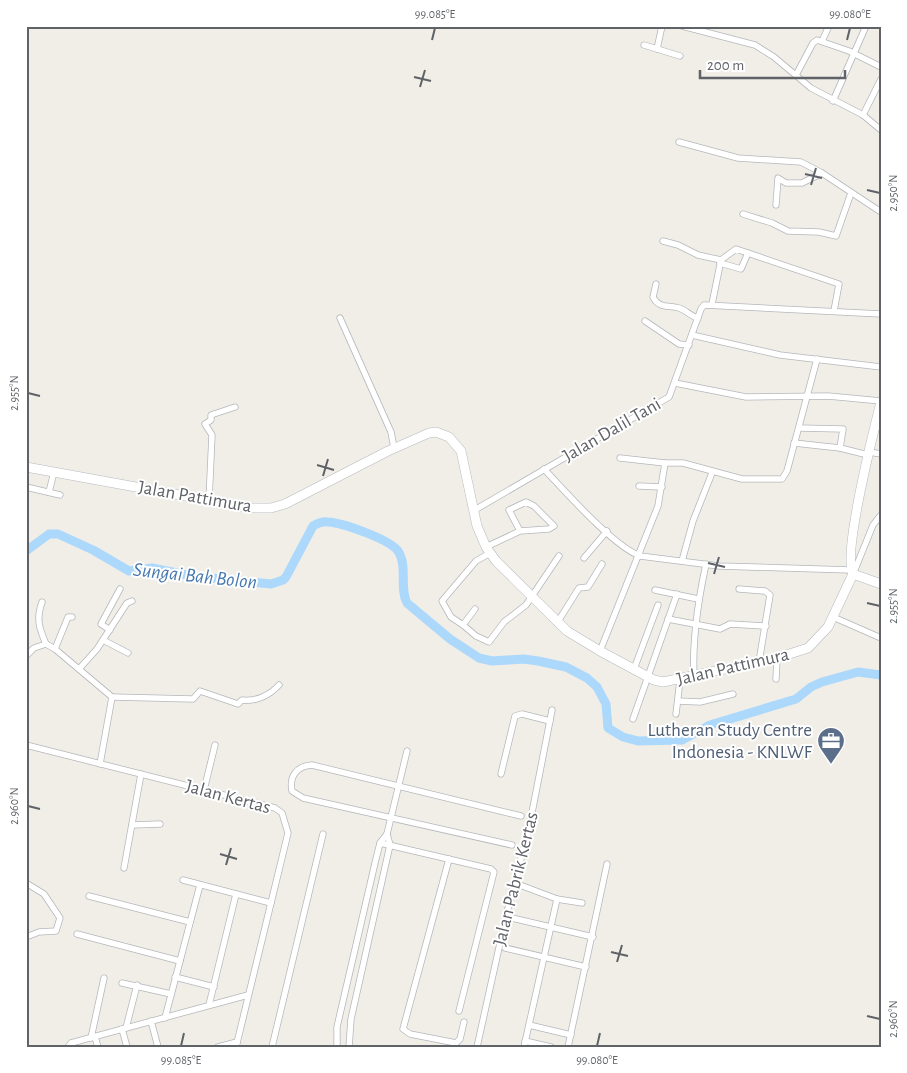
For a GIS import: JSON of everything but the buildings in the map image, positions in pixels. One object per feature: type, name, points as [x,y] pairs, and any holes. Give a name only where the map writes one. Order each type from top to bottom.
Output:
[{"type":"street","points":[[657,49],[662,26]]},
{"type":"street","points":[[682,26],[755,45],[811,88],[863,115],[873,121],[881,130]]},
{"type":"street","points":[[822,41],[829,26]]},
{"type":"street","points":[[833,101],[866,26]]},
{"type":"street","points":[[796,75],[813,43],[817,40],[855,54],[881,67]]},
{"type":"street","points":[[644,45],[680,56]]},
{"type":"street","points":[[863,115],[881,79]]},
{"type":"street","points":[[679,142],[738,158],[801,162],[822,172],[881,212]]},
{"type":"street","points":[[776,205],[778,178],[786,183],[802,184],[822,172]]},
{"type":"street","points":[[743,214],[772,223],[786,231],[819,232],[836,236],[851,193]]},
{"type":"street","points":[[663,240],[678,244],[698,255],[741,269],[748,253]]},
{"type":"street","points":[[834,311],[839,284],[735,249],[720,262],[712,304],[881,314]]},
{"type":"street","points":[[656,284],[653,297],[657,303],[681,309],[687,314],[698,318]]},
{"type":"street","name":"Jalan Dalil Tani","points":[[472,510],[666,400],[672,393],[702,306],[712,304]]},
{"type":"street","points":[[340,318],[399,446]]},
{"type":"street","points":[[645,321],[679,344],[689,345]]},
{"type":"street","points":[[692,335],[780,355],[881,367]]},
{"type":"street","points":[[620,458],[664,463],[683,463],[712,473],[742,479],[782,479],[799,428],[817,359]]},
{"type":"street","points":[[675,383],[741,397],[855,398],[881,402],[879,417],[868,453],[857,510],[852,572]]},
{"type":"street","points":[[209,500],[212,435],[205,424],[211,420],[211,415],[235,408]]},
{"type":"street","points":[[799,428],[843,430],[840,448]]},
{"type":"street","name":"Jalan Pattimura","points":[[26,467],[251,508],[271,508],[285,504],[399,446],[436,432],[450,436],[461,451],[472,510],[488,550],[557,623],[600,652],[663,682],[680,680],[777,658],[808,648],[820,637],[833,617],[873,525],[881,515]]},
{"type":"street","points":[[794,443],[881,454]]},
{"type":"street","points":[[600,652],[640,556],[658,506],[664,463]]},
{"type":"street","points":[[544,469],[607,531],[631,552],[640,556],[706,564],[852,572],[881,584]]},
{"type":"street","points":[[49,492],[54,472]]},
{"type":"street","points":[[682,561],[693,521],[712,473]]},
{"type":"street","points":[[639,486],[662,487]]},
{"type":"street","points":[[26,487],[60,495]]},
{"type":"street","points":[[520,530],[509,510],[526,502],[533,504],[554,526],[549,529],[520,530],[488,550],[476,560],[442,601],[451,617],[481,639],[489,642],[504,622],[526,605],[559,556]]},
{"type":"street","points":[[584,558],[607,531]]},
{"type":"street","points":[[557,623],[579,588],[588,588],[602,564]]},
{"type":"street","points":[[694,677],[694,646],[698,599],[706,564]]},
{"type":"street","points":[[110,630],[101,624],[120,589]]},
{"type":"street","points":[[739,589],[765,591],[770,595],[759,662]]},
{"type":"street","points":[[655,590],[698,599]]},
{"type":"street","points":[[633,719],[677,594]]},
{"type":"street","points":[[80,669],[103,640],[127,604],[132,600]]},
{"type":"street","points":[[42,602],[37,616],[46,644]]},
{"type":"street","points":[[634,669],[658,605]]},
{"type":"street","points":[[463,625],[475,609]]},
{"type":"street","points":[[55,648],[66,620],[72,617]]},
{"type":"street","points":[[833,617],[881,638]]},
{"type":"street","points":[[668,619],[696,626],[723,629],[730,624],[766,626]]},
{"type":"street","points":[[103,640],[128,653]]},
{"type":"street","points":[[26,644],[36,647]]},
{"type":"street","points":[[26,656],[36,647],[46,644],[55,648],[112,697],[194,699],[200,690],[240,702],[265,696],[279,686]]},
{"type":"street","points":[[776,679],[777,658]]},
{"type":"street","points":[[676,714],[680,680]]},
{"type":"street","points":[[678,701],[700,702],[733,694]]},
{"type":"street","points":[[100,764],[112,697]]},
{"type":"street","name":"Jalan Pabrik Kertas","points":[[477,1047],[506,916],[529,828],[552,710]]},
{"type":"street","points":[[502,774],[515,716],[522,714],[550,721]]},
{"type":"street","name":"Jalan Kertas","points":[[26,745],[275,808],[282,813],[288,833],[236,1044]]},
{"type":"street","points":[[204,790],[215,745]]},
{"type":"street","points":[[337,1047],[336,1027],[380,843],[387,834],[407,751]]},
{"type":"street","points":[[512,845],[303,798],[292,790],[292,778],[298,769],[312,765],[399,784],[521,816]]},
{"type":"street","points":[[124,868],[141,774]]},
{"type":"street","points":[[132,825],[160,824]]},
{"type":"street","points":[[272,1047],[324,834]]},
{"type":"street","points":[[349,1047],[351,1019],[390,845],[387,834]]},
{"type":"street","points":[[380,843],[491,869],[494,872],[459,1011]]},
{"type":"street","points":[[449,859],[403,1029],[410,1034],[456,1043],[460,1039],[464,1022]]},
{"type":"street","points":[[568,1047],[608,864]]},
{"type":"street","points":[[183,880],[271,903]]},
{"type":"street","points":[[26,883],[44,894],[60,918],[56,931],[26,937]]},
{"type":"street","points":[[165,1018],[200,885]]},
{"type":"street","points":[[520,885],[557,899],[582,903]]},
{"type":"street","points":[[210,1005],[236,894]]},
{"type":"street","points":[[89,896],[190,922]]},
{"type":"street","points":[[550,1047],[524,1044],[557,899]]},
{"type":"street","points":[[512,918],[593,937]]},
{"type":"street","points":[[77,934],[180,960]]},
{"type":"street","points":[[357,940],[368,942]]},
{"type":"street","points":[[505,948],[586,967]]},
{"type":"street","points":[[98,1047],[93,1037],[104,978]]},
{"type":"street","points":[[175,978],[214,987]]},
{"type":"street","points":[[122,983],[171,994]]},
{"type":"street","points":[[127,1047],[124,1029],[137,985]]},
{"type":"street","points":[[68,1047],[71,1043],[248,995]]},
{"type":"street","points":[[151,1021],[158,1047]]},
{"type":"street","points":[[529,1025],[570,1035]]},
{"type":"street","points":[[218,1047],[236,1044]]},
{"type":"waterway","name":"Sungai Bah Bolon","points":[[26,551],[49,534],[58,534],[93,550],[129,571],[152,568],[192,576],[271,584],[286,577],[313,526],[320,522],[326,522],[354,528],[376,537],[393,546],[398,551],[401,557],[407,603],[450,639],[479,658],[492,661],[524,659],[538,661],[566,667],[587,678],[597,687],[606,704],[608,728],[623,737],[638,741],[682,740],[710,725],[796,699],[811,687],[822,682],[858,672],[881,675]]},
{"type":"place","name":"Lutheran Study Centre Indonesia - KNLWF","points":[[831,765]]}]
